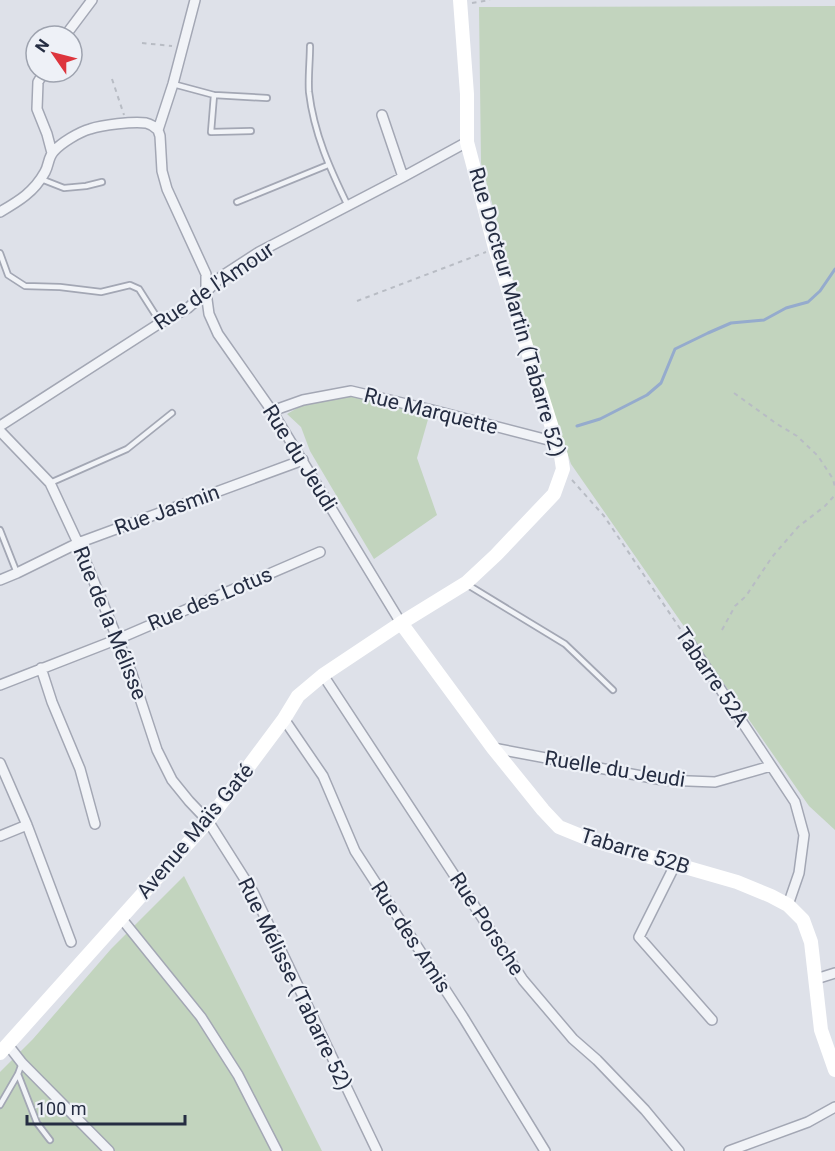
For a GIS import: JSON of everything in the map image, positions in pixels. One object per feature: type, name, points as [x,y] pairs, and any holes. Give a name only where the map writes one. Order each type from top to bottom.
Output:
[{"type":"street","points":[[74,24],[92,0]]},
{"type":"street","points":[[0,212],[26,197],[41,179],[52,153],[70,139],[90,129],[126,123],[147,123],[158,129],[184,47],[195,0]]},
{"type":"street","name":"Rue Docteur Martin (Tabarre 52)","points":[[401,623],[466,584],[554,494],[562,469],[561,456],[495,248],[467,142],[467,94],[460,2]]},
{"type":"street","points":[[38,84],[36,109],[52,153]]},
{"type":"street","points":[[382,116],[403,177]]},
{"type":"street","name":"Rue du Jeudi","points":[[158,129],[162,171],[167,189],[206,274],[209,314],[218,334],[272,411],[401,623]]},
{"type":"street","name":"Rue de l'Amour","points":[[0,426],[188,308],[222,276],[259,252],[467,142]]},
{"type":"street","name":"Rue Marquette","points":[[272,411],[303,400],[351,391],[556,442]]},
{"type":"street","name":"Rue de la Mélisse","points":[[0,431],[50,483],[118,639],[157,750],[172,780],[208,821]]},
{"type":"street","name":"Rue Jasmin","points":[[0,580],[78,543],[303,460]]},
{"type":"street","name":"Rue des Lotus","points":[[0,686],[118,639],[320,552]]},
{"type":"street","name":"Avenue Maïs Gaté","points":[[4,1049],[208,821],[284,719],[298,696],[323,675],[401,623]]},
{"type":"street","name":"Tabarre 52B","points":[[401,623],[493,748],[559,827],[591,840],[737,882],[788,905],[803,920],[811,942],[821,1030],[835,1070]]},
{"type":"street","name":"Tabarre 52A","points":[[688,640],[795,802],[804,835],[799,873],[788,905]]},
{"type":"street","points":[[41,668],[52,702],[80,769],[95,824]]},
{"type":"street","name":"Rue Porsche","points":[[323,675],[523,980],[573,1039],[597,1060],[645,1110],[679,1151]]},
{"type":"street","name":"Rue des Amis","points":[[284,719],[323,776],[355,851],[463,1017],[545,1151]]},
{"type":"street","name":"Ruelle du Jeudi","points":[[493,748],[663,780],[715,782],[771,766]]},
{"type":"street","points":[[0,763],[27,825],[71,942]]},
{"type":"street","name":"Rue Mélisse (Tabarre 52)","points":[[208,821],[253,892],[377,1151]]},
{"type":"street","points":[[0,836],[27,825]]},
{"type":"street","points":[[675,865],[639,937],[712,1020]]},
{"type":"street","points":[[121,918],[201,1017],[238,1075],[278,1151]]},
{"type":"street","points":[[816,979],[835,973]]},
{"type":"street","points":[[4,1049],[22,1063],[109,1151]]},
{"type":"street","points":[[729,1151],[808,1122],[835,1107]]},
{"type":"lane","points":[[310,46],[309,93],[317,135],[328,165],[348,206]]},
{"type":"lane","points":[[173,84],[214,95],[267,98]]},
{"type":"lane","points":[[214,95],[211,132],[251,131]]},
{"type":"lane","points":[[237,202],[328,165]]},
{"type":"lane","points":[[41,179],[64,188],[102,182]]},
{"type":"lane","points":[[0,253],[8,274],[25,286],[101,292],[130,285],[139,289],[160,324]]},
{"type":"lane","points":[[50,483],[127,449],[172,414]]},
{"type":"lane","points":[[0,530],[17,573]]},
{"type":"lane","points":[[466,584],[565,644],[613,690]]},
{"type":"lane","points":[[0,1105],[22,1063]]},
{"type":"lane","points":[[18,1074],[37,1123],[50,1140]]},
{"type":"path","points":[[460,2],[490,0]]},
{"type":"path","points":[[142,43],[184,47]]},
{"type":"path","points":[[112,79],[126,123]]},
{"type":"path","points":[[357,301],[495,248]]},
{"type":"path","points":[[734,393],[797,436],[818,456],[833,479],[835,487]]},
{"type":"path","name":"Tabarre 52A","points":[[562,469],[604,516],[688,640]]},
{"type":"path","points":[[722,630],[735,606],[746,596],[772,557],[798,527],[835,495]]},
{"type":"green space","points":[[835,6],[835,830],[809,806],[571,464],[530,341],[481,163],[479,7]]},
{"type":"green space","points":[[356,396],[429,416],[417,458],[437,515],[374,559],[310,451],[301,427],[287,414],[306,403]]},
{"type":"green space","points":[[184,876],[322,1151],[0,1151],[0,1072],[33,1039],[111,949]]},
{"type":"waterway","points":[[577,426],[600,419],[647,395],[661,383],[675,349],[731,323],[764,320],[786,308],[808,302],[820,291],[835,269]]}]
